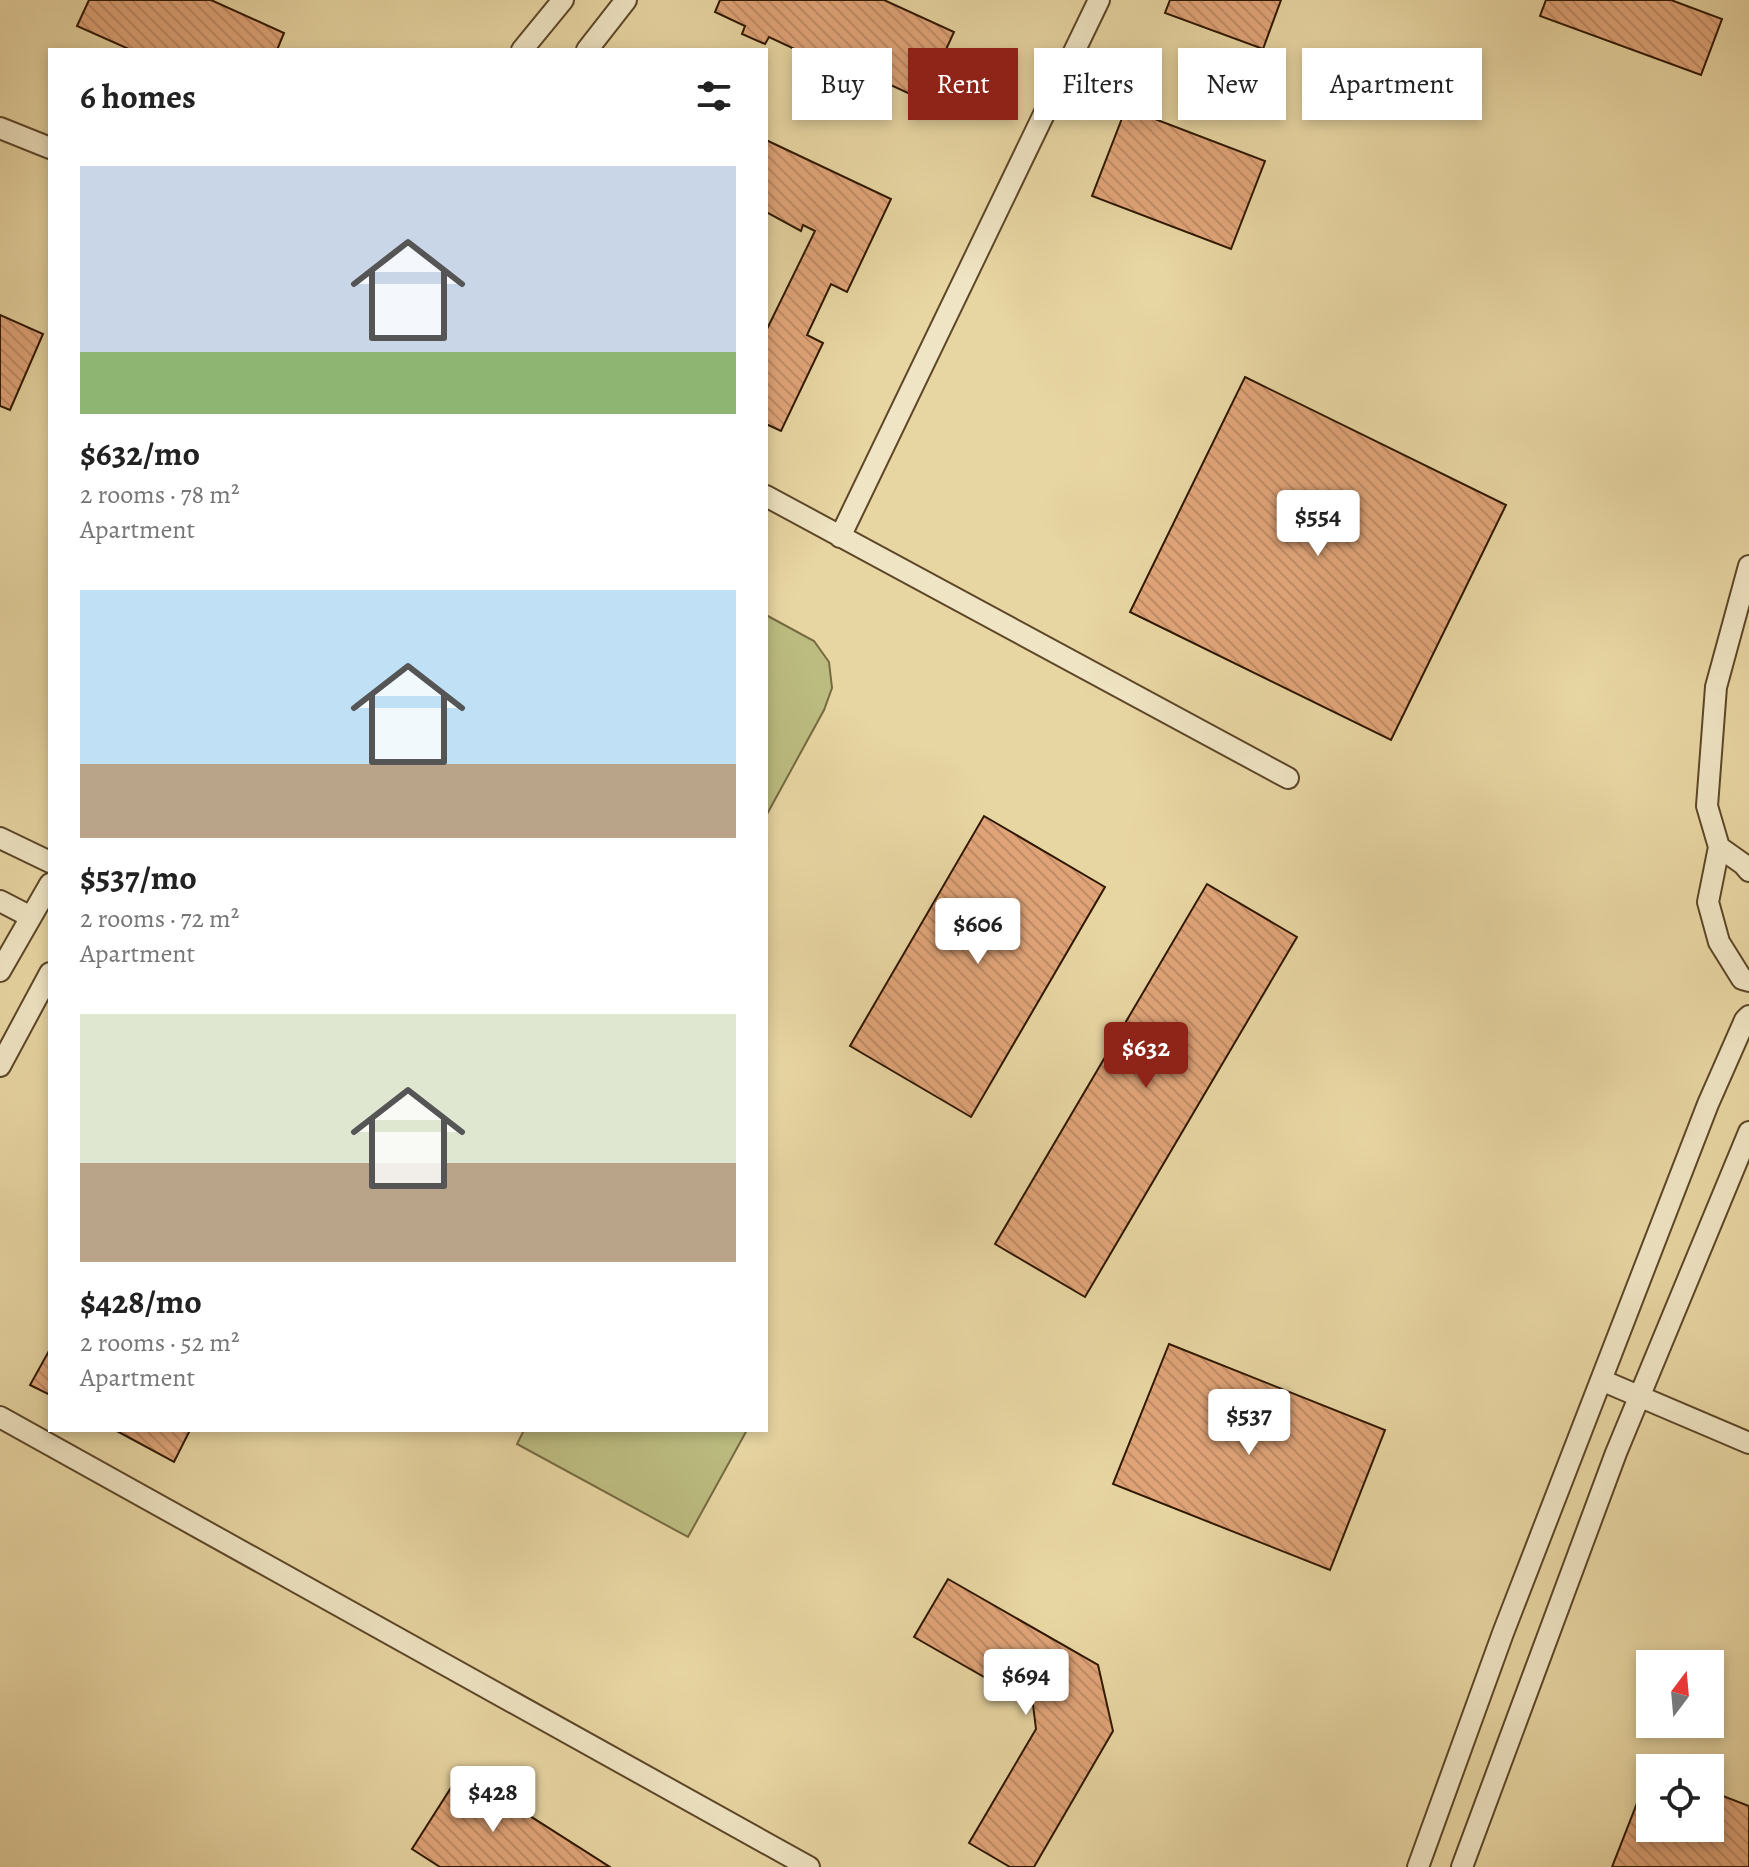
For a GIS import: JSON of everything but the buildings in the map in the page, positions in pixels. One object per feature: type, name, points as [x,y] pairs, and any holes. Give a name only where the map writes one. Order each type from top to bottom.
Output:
[{"type":"lane","points":[[524,48],[563,0]]},
{"type":"lane","points":[[589,48],[626,0]]},
{"type":"lane","points":[[840,537],[1099,0]]},
{"type":"lane","points":[[0,128],[48,147]]},
{"type":"lane","points":[[768,497],[1288,778]]},
{"type":"lane","points":[[1749,566],[1716,687],[1707,806],[1719,847],[1708,902],[1719,942],[1742,979],[1749,981]]},
{"type":"lane","points":[[0,838],[48,861]]},
{"type":"lane","points":[[1719,847],[1749,871]]},
{"type":"lane","points":[[0,971],[48,887]]},
{"type":"lane","points":[[0,901],[31,917]]},
{"type":"lane","points":[[0,1066],[48,977]]},
{"type":"lane","points":[[1418,1867],[1509,1618],[1708,1104],[1749,1016]]},
{"type":"lane","points":[[1462,1867],[1616,1453],[1749,1132]]},
{"type":"lane","points":[[1601,1380],[1749,1443]]},
{"type":"lane","points":[[0,1417],[809,1867]]},
{"type":"green space","points":[[768,616],[814,641],[829,662],[832,688],[824,710],[768,812]]},
{"type":"green space","points":[[523,1432],[746,1432],[688,1537],[517,1444]]}]
